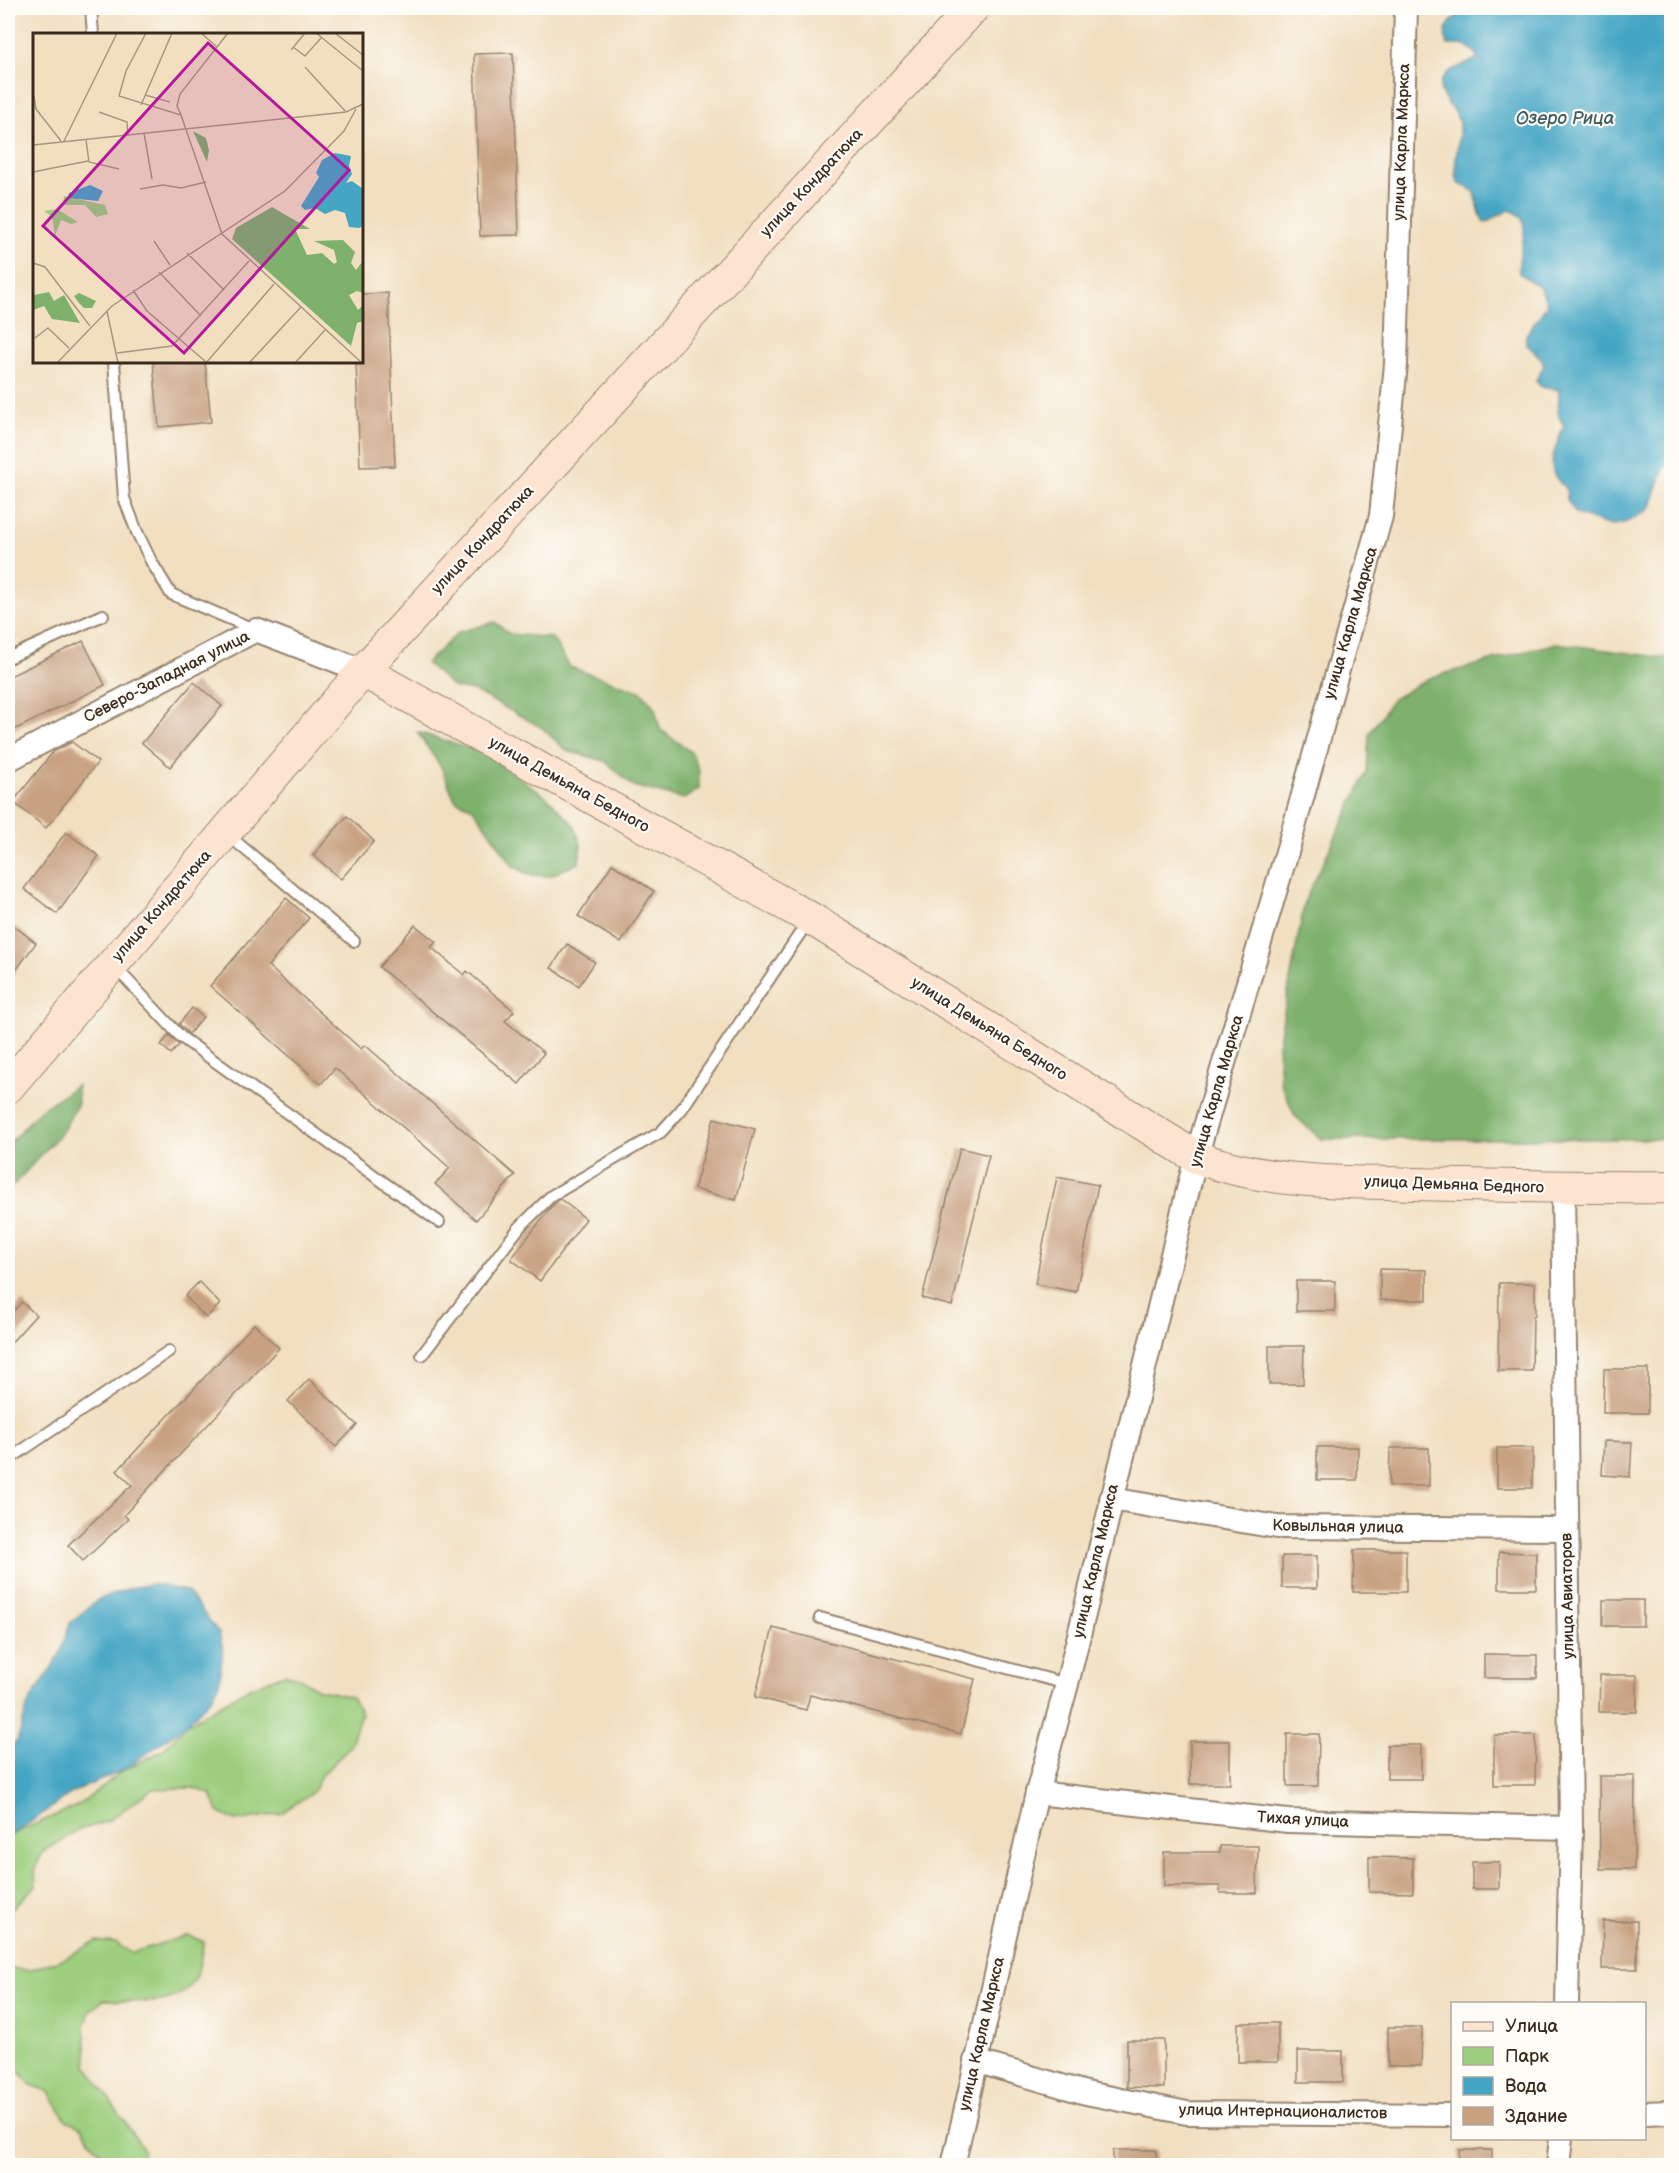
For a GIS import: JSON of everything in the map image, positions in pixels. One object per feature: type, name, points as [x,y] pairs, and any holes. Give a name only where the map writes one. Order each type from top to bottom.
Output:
[{"type":"street","name":"улица Кондратюка","points":[[11,1076],[112,964],[363,670],[973,8]]},
{"type":"street","name":"улица Карла Маркса","points":[[953,2166],[1037,1793],[1067,1684],[1196,1157],[1289,845],[1381,516],[1396,364],[1406,8]]},
{"type":"street","name":"Северо-Западная улица","points":[[8,760],[256,630],[363,670]]},
{"type":"street","name":"улица Демьяна Бедного","points":[[363,670],[810,918],[1196,1157],[1227,1168],[1291,1180],[1563,1188],[1671,1187]]},
{"type":"street","name":"улица Авиаторов","points":[[1563,1188],[1571,1828],[1567,2002]]},
{"type":"street","name":"Ковыльная улица","points":[[1111,1499],[1277,1527],[1567,1529]]},
{"type":"street","name":"Тихая улица","points":[[1037,1793],[1288,1821],[1571,1828]]},
{"type":"street","name":"улица Интернационалистов","points":[[975,2061],[1086,2093],[1187,2113],[1451,2115]]},
{"type":"street","points":[[1646,2113],[1671,2112]]},
{"type":"street","points":[[1558,2166],[1561,2140]]},
{"type":"lane","points":[[91,8],[93,33]]},
{"type":"lane","points":[[114,363],[124,498],[151,561],[171,594],[256,630]]},
{"type":"lane","points":[[8,658],[103,615]]},
{"type":"lane","points":[[225,833],[354,941]]},
{"type":"lane","points":[[422,1355],[519,1228],[551,1196],[661,1132],[681,1110],[810,918]]},
{"type":"lane","points":[[112,964],[181,1037],[439,1222]]},
{"type":"lane","points":[[8,1460],[169,1350]]},
{"type":"lane","points":[[820,1618],[1067,1684]]},
{"type":"green space","points":[[495,622],[510,634],[552,638],[570,667],[642,692],[655,708],[660,729],[692,753],[699,771],[699,789],[684,799],[633,786],[605,761],[567,751],[541,727],[474,691],[453,687],[426,663],[459,632]]},
{"type":"green space","points":[[1556,643],[1665,658],[1671,654],[1671,700],[1667,707],[1672,708],[1671,1139],[1321,1139],[1295,1116],[1280,1082],[1278,1045],[1305,900],[1367,772],[1369,734],[1393,699],[1429,678]]},
{"type":"green space","points":[[417,732],[484,753],[547,797],[574,825],[581,844],[579,863],[549,876],[529,875],[513,866],[473,808],[455,800],[441,767]]},
{"type":"green space","points":[[77,1085],[78,1103],[62,1132],[8,1191],[8,1145],[40,1110]]},
{"type":"green space","points":[[284,1674],[300,1678],[317,1689],[352,1697],[361,1713],[350,1747],[321,1776],[313,1792],[280,1814],[235,1821],[218,1812],[211,1794],[194,1788],[152,1789],[108,1821],[76,1831],[44,1851],[35,1868],[36,1886],[8,1913],[8,1836],[79,1805],[124,1770],[162,1751],[187,1724],[247,1689]]},
{"type":"green space","points":[[188,1935],[204,1942],[197,1975],[188,1989],[178,1996],[154,2002],[104,2000],[90,2011],[85,2026],[87,2066],[143,2149],[144,2165],[122,2164],[100,2152],[82,2127],[66,2120],[48,2091],[31,2085],[8,2059],[8,1971],[30,1970],[65,1958],[96,1941],[116,1943],[131,1953]]},
{"type":"water","name":"Озеро Рица","points":[[1466,8],[1671,8],[1671,458],[1661,476],[1650,509],[1627,522],[1610,526],[1576,514],[1567,500],[1567,490],[1555,477],[1552,460],[1564,425],[1558,413],[1559,390],[1541,387],[1536,381],[1544,365],[1540,357],[1526,344],[1526,335],[1547,305],[1541,288],[1519,273],[1524,237],[1523,220],[1518,214],[1509,210],[1485,223],[1474,191],[1458,183],[1455,168],[1459,123],[1441,93],[1440,87],[1448,73],[1478,57],[1469,47],[1448,45],[1446,39],[1445,34],[1449,24]]},
{"type":"water","points":[[152,1584],[187,1591],[219,1633],[223,1650],[219,1685],[210,1699],[187,1724],[124,1770],[73,1792],[8,1836],[8,1752],[18,1739],[28,1704],[59,1656],[70,1623],[99,1599],[134,1587]]},
{"type":"building","points":[[513,53],[519,235],[480,236],[474,54]]},
{"type":"building","points":[[388,293],[395,466],[360,467],[356,363],[363,363],[363,294]]},
{"type":"building","points":[[153,363],[205,363],[211,422],[159,427]]},
{"type":"building","points":[[83,641],[105,685],[8,733],[8,677]]},
{"type":"building","points":[[194,682],[222,706],[170,767],[142,743]]},
{"type":"building","points":[[72,742],[98,762],[46,828],[13,802],[53,752]]},
{"type":"building","points":[[347,816],[374,841],[341,879],[313,855]]},
{"type":"building","points":[[66,832],[99,856],[57,914],[24,889]]},
{"type":"building","points":[[612,864],[654,891],[621,943],[578,916]]},
{"type":"building","points":[[286,898],[309,918],[268,966],[361,1049],[365,1045],[515,1175],[476,1220],[435,1184],[450,1168],[335,1068],[321,1084],[210,986]]},
{"type":"building","points":[[8,921],[36,943],[8,981]]},
{"type":"building","points":[[415,925],[436,942],[431,947],[464,975],[467,971],[514,1011],[505,1021],[544,1053],[519,1084],[379,967]]},
{"type":"building","points":[[567,944],[595,962],[579,986],[551,968]]},
{"type":"building","points":[[192,1008],[203,1017],[189,1034],[179,1024]]},
{"type":"building","points":[[169,1035],[179,1045],[171,1054],[161,1045]]},
{"type":"building","points":[[714,1118],[755,1129],[736,1200],[694,1189]]},
{"type":"building","points":[[960,1148],[989,1155],[952,1306],[922,1298]]},
{"type":"building","points":[[1057,1177],[1098,1185],[1076,1292],[1035,1284]]},
{"type":"building","points":[[560,1199],[586,1219],[540,1281],[511,1259],[551,1207]]},
{"type":"building","points":[[1380,1269],[1427,1270],[1427,1300],[1380,1300]]},
{"type":"building","points":[[1296,1281],[1335,1281],[1335,1311],[1296,1311]]},
{"type":"building","points":[[199,1282],[220,1304],[206,1318],[185,1296]]},
{"type":"building","points":[[1499,1283],[1535,1283],[1532,1371],[1498,1371]]},
{"type":"building","points":[[22,1302],[36,1315],[8,1346],[8,1317]]},
{"type":"building","points":[[254,1324],[279,1348],[124,1515],[128,1519],[83,1561],[68,1545],[132,1485],[117,1471]]},
{"type":"building","points":[[1269,1346],[1304,1346],[1303,1384],[1269,1384]]},
{"type":"building","points":[[1604,1369],[1648,1369],[1648,1413],[1603,1413]]},
{"type":"building","points":[[309,1379],[357,1425],[336,1447],[288,1401]]},
{"type":"building","points":[[1604,1441],[1632,1442],[1630,1477],[1602,1475]]},
{"type":"building","points":[[1317,1447],[1358,1447],[1357,1480],[1317,1480]]},
{"type":"building","points":[[1390,1448],[1429,1448],[1429,1486],[1389,1486]]},
{"type":"building","points":[[1497,1448],[1533,1448],[1532,1488],[1497,1488]]},
{"type":"building","points":[[1354,1550],[1406,1550],[1406,1592],[1353,1592]]},
{"type":"building","points":[[1499,1552],[1536,1553],[1536,1589],[1499,1589]]},
{"type":"building","points":[[1282,1556],[1317,1556],[1317,1588],[1282,1588]]},
{"type":"building","points":[[1603,1600],[1643,1600],[1643,1626],[1603,1626]]},
{"type":"building","points":[[773,1628],[975,1679],[961,1734],[810,1695],[806,1710],[755,1697]]},
{"type":"building","points":[[1484,1654],[1537,1655],[1537,1678],[1484,1678]]},
{"type":"building","points":[[1600,1675],[1637,1675],[1637,1712],[1599,1712]]},
{"type":"building","points":[[1287,1734],[1319,1734],[1318,1786],[1287,1786]]},
{"type":"building","points":[[1494,1735],[1536,1735],[1535,1785],[1494,1785]]},
{"type":"building","points":[[1190,1741],[1230,1741],[1230,1784],[1190,1784]]},
{"type":"building","points":[[1387,1745],[1421,1745],[1421,1779],[1387,1779]]},
{"type":"building","points":[[1599,1776],[1635,1776],[1634,1869],[1600,1869]]},
{"type":"building","points":[[1220,1846],[1258,1846],[1257,1893],[1220,1893],[1220,1886],[1164,1886],[1164,1852],[1220,1852]]},
{"type":"building","points":[[1369,1857],[1413,1858],[1413,1893],[1369,1892]]},
{"type":"building","points":[[1472,1862],[1499,1862],[1499,1889],[1472,1889]]},
{"type":"building","points":[[1603,1921],[1637,1921],[1637,1969],[1602,1969]]},
{"type":"building","points":[[1238,2023],[1278,2023],[1278,2062],[1238,2062]]},
{"type":"building","points":[[1388,2027],[1422,2027],[1421,2066],[1388,2066]]},
{"type":"building","points":[[1127,2040],[1164,2040],[1164,2088],[1127,2087]]},
{"type":"building","points":[[1298,2051],[1343,2051],[1343,2082],[1298,2082]]},
{"type":"building","points":[[1113,2150],[1156,2150],[1156,2166],[1113,2166]]},
{"type":"building","points":[[1459,2150],[1492,2150],[1492,2166],[1459,2166]]}]
